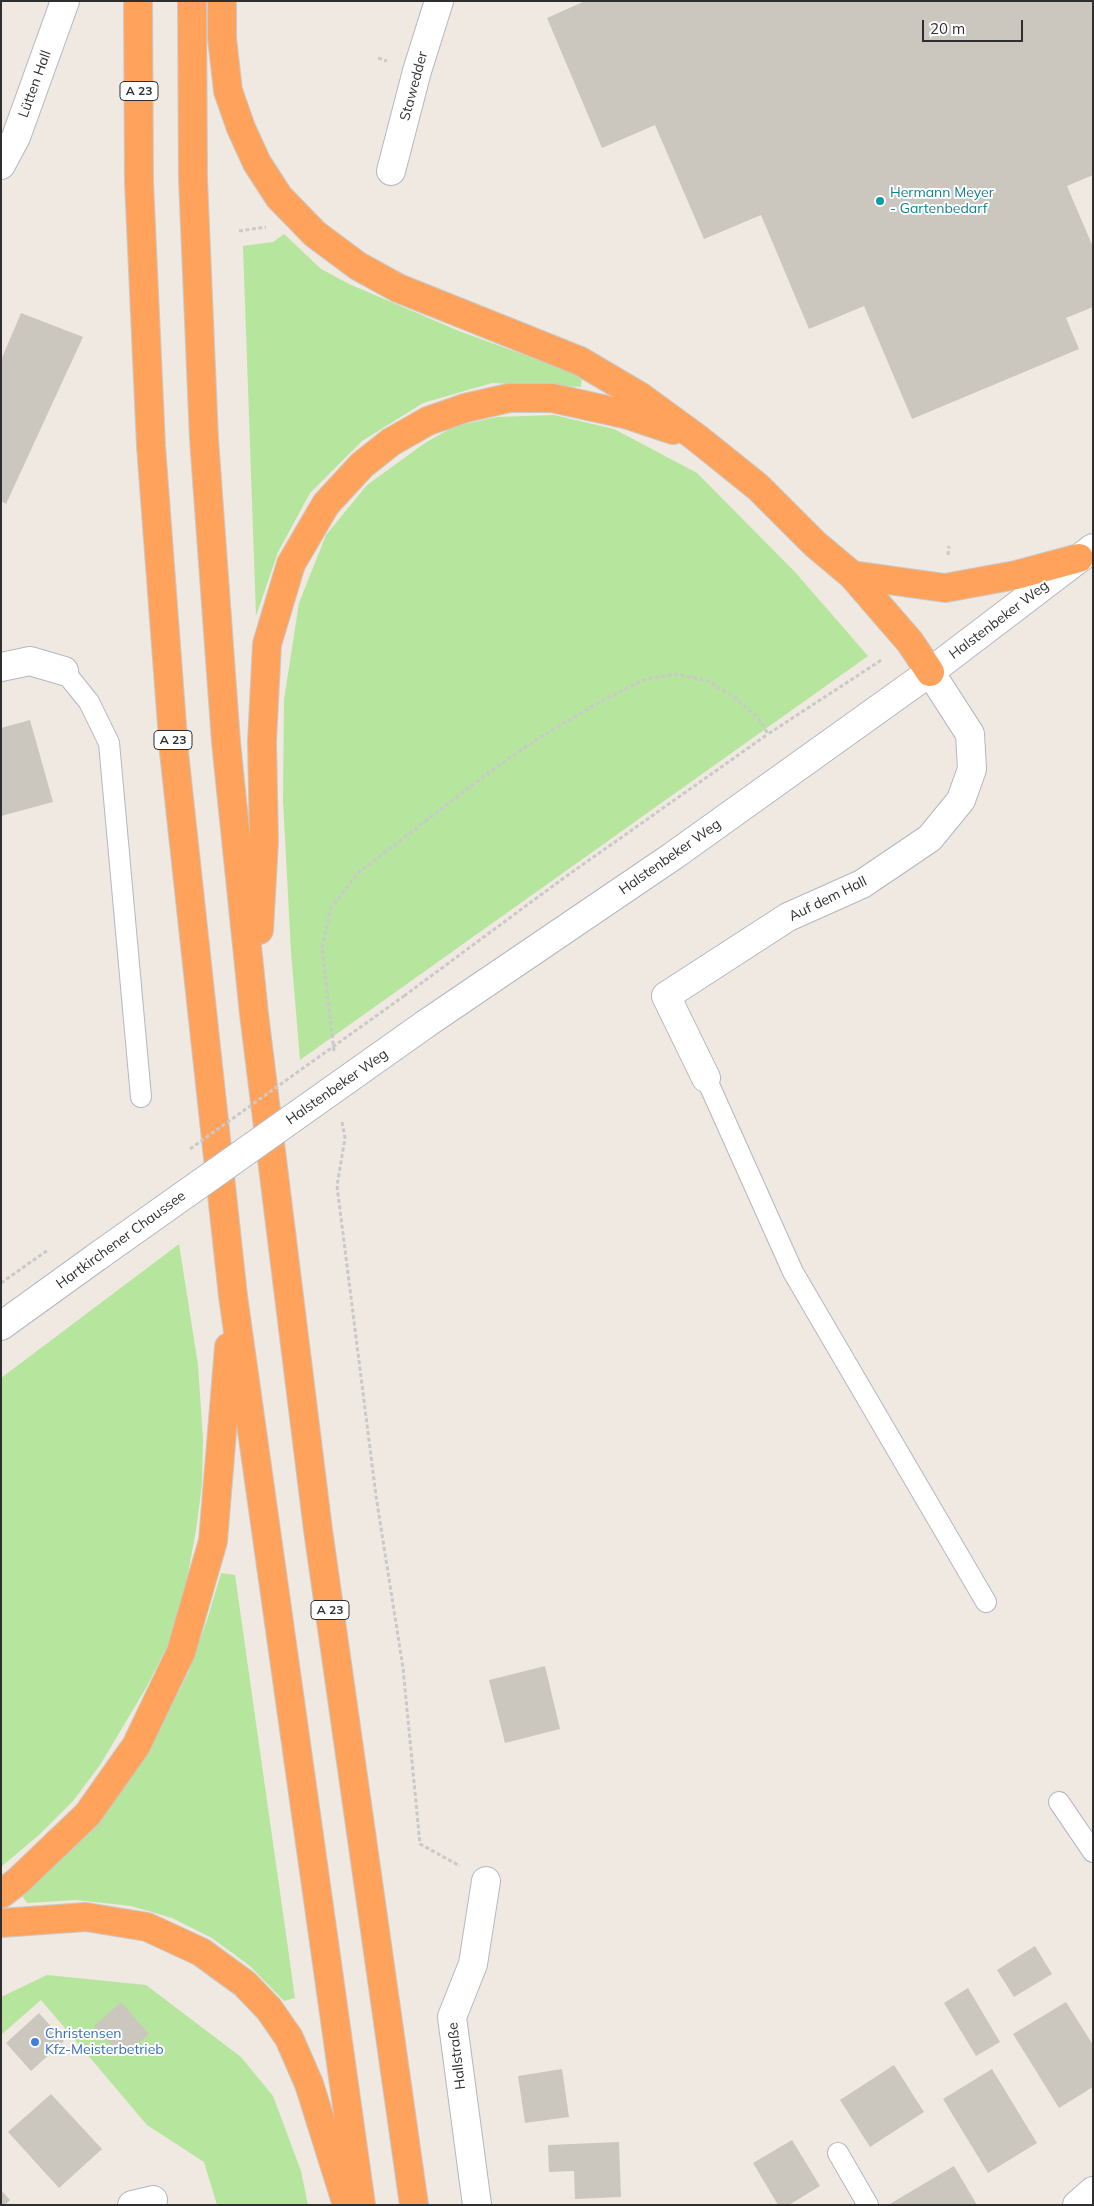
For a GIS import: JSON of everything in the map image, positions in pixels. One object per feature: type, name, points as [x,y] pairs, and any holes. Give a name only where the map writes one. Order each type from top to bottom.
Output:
[{"type":"highway","name":"A 23","points":[[138,1],[139,182],[151,446],[175,762],[233,1296],[361,2205]]},
{"type":"highway","name":"A 23","points":[[192,1],[193,179],[204,439],[226,742],[254,1014],[318,1530],[414,2205]]},
{"type":"highway","points":[[222,1],[222,38],[228,91],[241,128],[257,163],[279,197],[315,234],[358,266],[398,288],[580,362],[641,397],[697,438],[758,487],[815,544],[852,575],[910,642],[930,672]]},
{"type":"highway","points":[[254,1014],[264,842],[262,740],[268,644],[291,564],[326,504],[362,465],[391,442],[428,421],[446,414],[509,398],[552,398],[625,414],[697,438]]},
{"type":"highway","points":[[852,575],[945,588],[1016,575],[1086,553]]},
{"type":"highway","points":[[1,1894],[18,1881],[88,1814],[136,1746],[181,1652],[213,1541],[233,1296]]},
{"type":"highway","points":[[1,1923],[86,1917],[147,1927],[201,1952],[245,1984],[269,2009],[289,2038],[309,2084],[347,2205]]},
{"type":"street","name":"Lütten Hall","points":[[1,165],[16,137],[65,1]]},
{"type":"street","name":"Stawedder","points":[[391,171],[417,71],[438,1]]},
{"type":"street","name":"Halstenbeker Weg","points":[[240,1155],[427,1023],[672,856],[930,672],[1086,553]]},
{"type":"street","points":[[1,667],[30,661],[64,671]]},
{"type":"street","name":"Auf dem Hall","points":[[706,1078],[666,996],[788,917],[862,884],[930,838],[961,800],[972,769],[970,734],[930,672]]},
{"type":"street","name":"Hartkirchener Chaussee","points":[[1,1326],[240,1155]]},
{"type":"street","name":"Hallstraße","points":[[477,2205],[452,2017],[473,1964],[486,1880]]},
{"type":"street","points":[[1077,2205],[1093,2191]]},
{"type":"lane","points":[[64,671],[89,702],[109,743],[141,1097]]},
{"type":"lane","points":[[706,1078],[793,1272],[986,1602]]},
{"type":"lane","points":[[1059,1802],[1093,1852]]},
{"type":"lane","points":[[838,2153],[868,2205]]},
{"type":"path","points":[[239,231],[268,227]]},
{"type":"path","points":[[945,588],[949,546]]},
{"type":"path","points":[[186,1152],[404,996],[561,880],[768,734],[910,642]]},
{"type":"path","points":[[334,1054],[322,947],[331,908],[358,873],[484,776],[539,738],[596,704],[642,680],[676,674],[708,681],[734,697],[759,719],[768,734]]},
{"type":"path","points":[[342,1119],[344,1138],[336,1186],[376,1496],[403,1668],[420,1844],[486,1880]]},
{"type":"green space","points":[[284,234],[321,269],[349,284],[459,331],[582,376],[581,387],[492,383],[423,403],[362,441],[310,493],[278,552],[256,616],[243,246],[273,242]]},
{"type":"green space","points":[[554,415],[614,429],[697,473],[795,572],[868,656],[300,1060],[291,952],[283,800],[284,700],[299,603],[326,535],[367,485],[425,443],[455,426],[497,417]]},
{"type":"green space","points":[[179,1244],[198,1365],[203,1439],[202,1484],[185,1590],[167,1647],[146,1688],[100,1765],[73,1801],[40,1834],[1,1867],[1,1378]]},
{"type":"green space","points":[[221,1573],[235,1575],[295,1998],[284,2001],[250,1966],[212,1938],[172,1918],[131,1906],[77,1900],[27,1903],[20,1893],[130,1778],[159,1731],[188,1673]]},
{"type":"green space","points":[[47,1975],[146,1985],[241,2057],[273,2096],[301,2171],[308,2205],[217,2205],[204,2162],[147,2125],[41,2000],[1,2035],[1,1997]]},
{"type":"building","name":"Hermann Meyer - Gartenbedarf","points":[[585,1],[1093,1],[1093,175],[1067,186],[1093,247],[1093,307],[1066,318],[1079,349],[912,419],[864,306],[809,329],[761,215],[704,239],[655,125],[602,148],[547,18]]},
{"type":"building","points":[[21,313],[83,337],[6,504],[1,501],[1,360]]},
{"type":"building","points":[[30,720],[53,802],[1,816],[1,728]]},
{"type":"building","points":[[545,1666],[560,1729],[505,1743],[489,1680]]},
{"type":"building","points":[[1035,1946],[1052,1974],[1014,1997],[997,1970]]},
{"type":"building","points":[[968,1988],[1000,2042],[976,2056],[944,2003]]},
{"type":"building","points":[[121,2002],[149,2034],[122,2057],[94,2026]]},
{"type":"building","points":[[1066,2002],[1093,2045],[1093,2087],[1059,2108],[1013,2034]]},
{"type":"building","name":"Christensen Kfz-Meisterbetrieb","points":[[39,2013],[64,2041],[31,2071],[6,2043]]},
{"type":"building","points":[[894,2065],[924,2112],[870,2147],[840,2100]]},
{"type":"building","points":[[562,2069],[569,2117],[525,2123],[518,2076]]},
{"type":"building","points":[[992,2069],[1037,2143],[988,2173],[943,2099]]},
{"type":"building","points":[[51,2094],[102,2149],[59,2188],[8,2132]]},
{"type":"building","points":[[792,2140],[820,2186],[789,2205],[778,2205],[753,2163]]},
{"type":"building","points":[[619,2142],[621,2197],[575,2199],[574,2171],[549,2172],[548,2145]]},
{"type":"building","points":[[954,2166],[977,2205],[888,2205]]},
{"type":"building","points":[[1,2190],[10,2200],[5,2205],[1,2205]]},
{"type":"place","name":"Hermann Meyer - Gartenbedarf","points":[[880,201]]},
{"type":"place","name":"Christensen Kfz-Meisterbetrieb","points":[[35,2042]]}]
